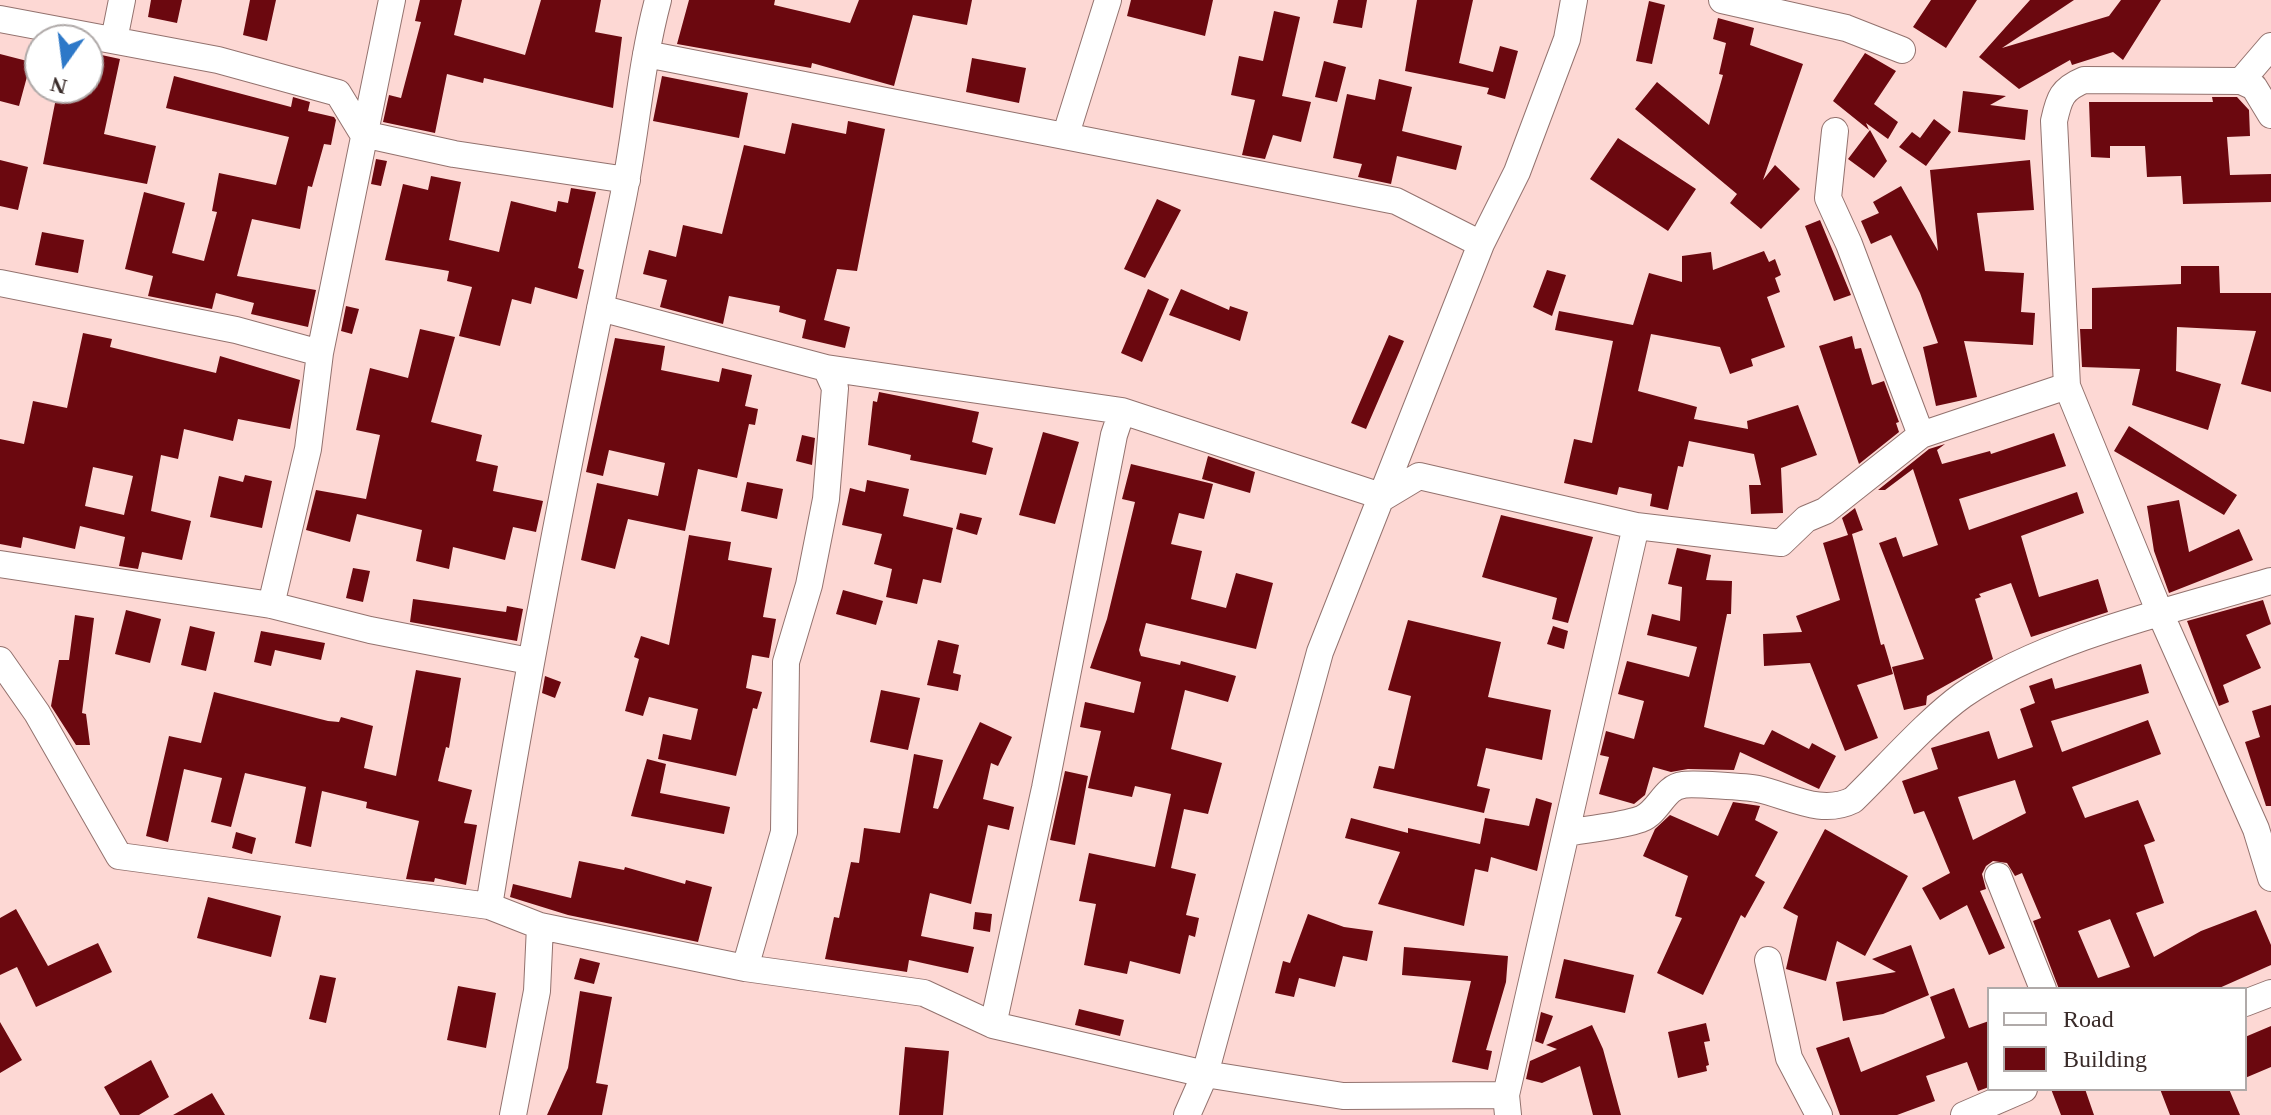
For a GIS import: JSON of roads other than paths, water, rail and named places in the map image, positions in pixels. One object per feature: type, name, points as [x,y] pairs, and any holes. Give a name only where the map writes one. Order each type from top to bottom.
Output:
[{"type":"street","points":[[114,40],[122,0]]},
{"type":"street","points":[[271,605],[308,449],[320,353],[392,0]]},
{"type":"street","points":[[489,906],[529,661],[627,180],[646,54],[658,0]]},
{"type":"street","points":[[1066,134],[1108,0]]},
{"type":"street","points":[[1187,1115],[1205,1074],[1320,652],[1384,497],[1481,244],[1517,172],[1567,39],[1574,0]]},
{"type":"street","points":[[1722,0],[1846,28],[1902,50]]},
{"type":"street","points":[[0,19],[280,74],[338,93],[363,134],[454,154],[627,180]]},
{"type":"street","points":[[2241,81],[2271,46]]},
{"type":"street","points":[[646,54],[1396,201],[1481,244]]},
{"type":"street","points":[[2269,862],[2160,613],[2067,386],[2054,121],[2059,98],[2066,88],[2084,80],[2241,81],[2254,87],[2271,115]]},
{"type":"street","points":[[1835,131],[1828,198],[1849,244],[1921,435]]},
{"type":"street","points":[[0,283],[236,330],[320,353]]},
{"type":"street","points":[[600,308],[826,368],[1122,411],[1384,497],[1419,476],[1636,526],[1781,543],[1806,519],[1825,511],[1921,435],[2067,386]]},
{"type":"street","points":[[745,968],[784,832],[786,662],[809,585],[826,499],[835,388],[826,368]]},
{"type":"street","points":[[993,1025],[1045,788],[1114,435],[1122,411]]},
{"type":"street","points":[[0,660],[37,713],[119,856],[489,906],[540,926],[745,968],[924,993],[993,1025],[1205,1074],[1343,1096],[1507,1105],[1636,526]]},
{"type":"street","points":[[0,564],[271,605],[370,630],[529,661]]},
{"type":"street","points":[[1567,833],[1643,818],[1658,808],[1666,795],[1685,784],[1755,789],[1817,806],[1838,808],[1853,800],[1962,696],[2023,661],[2160,613],[2271,581]]},
{"type":"street","points":[[1998,876],[2042,987]]},
{"type":"street","points":[[513,1115],[537,991],[540,926]]},
{"type":"street","points":[[1768,960],[1789,1058],[1819,1115]]},
{"type":"street","points":[[2247,1002],[2271,993]]},
{"type":"street","points":[[1964,1115],[2019,1091]]}]
